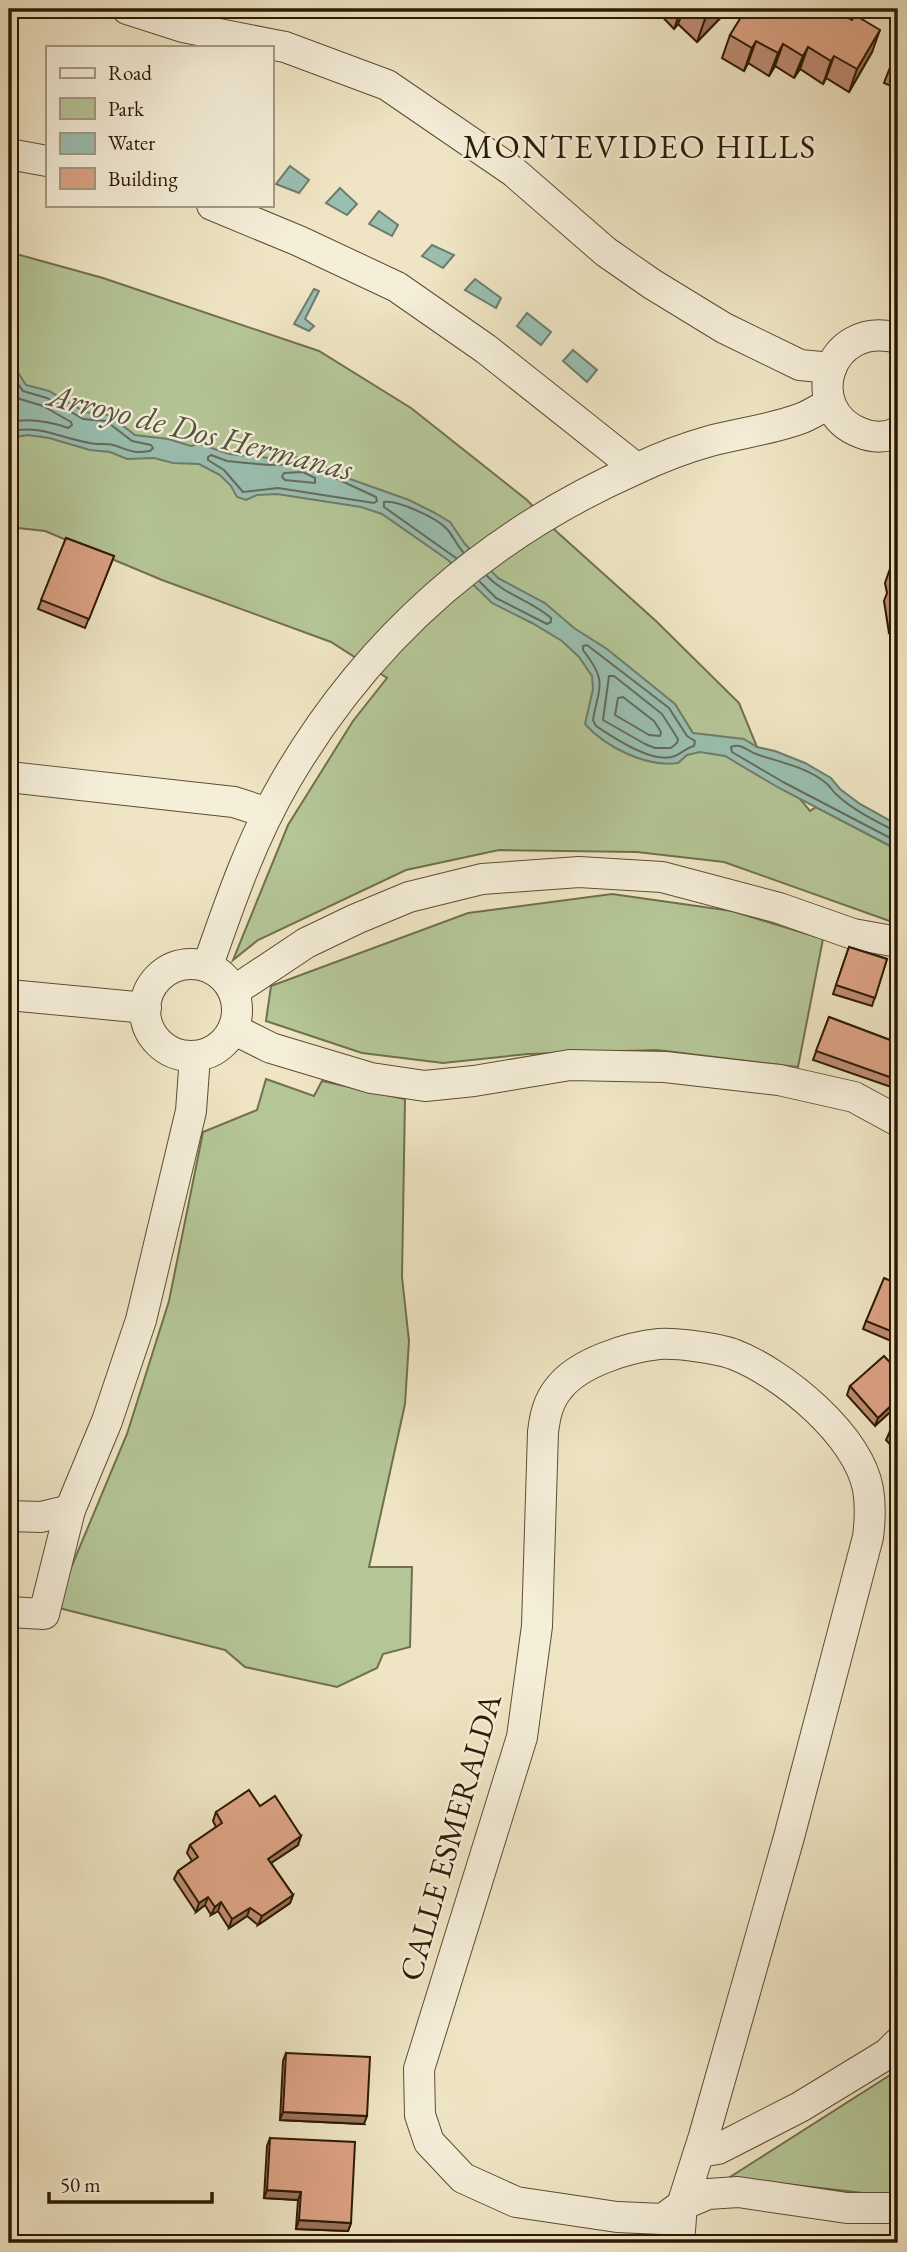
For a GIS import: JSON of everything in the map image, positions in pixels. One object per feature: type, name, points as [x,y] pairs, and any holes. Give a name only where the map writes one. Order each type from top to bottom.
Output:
[{"type":"street","points":[[127,9],[183,27],[285,47],[387,85],[514,172],[606,252],[652,284],[724,328],[800,365],[831,368]]},
{"type":"street","points":[[9,154],[46,161]]},
{"type":"street","points":[[214,206],[299,241],[397,287],[486,349],[636,468]]},
{"type":"street","points":[[898,338],[875,334],[853,341],[836,357],[828,379],[830,403],[845,424],[868,436],[881,437],[898,432]]},
{"type":"street","points":[[208,965],[234,889],[286,779],[341,698],[372,659],[446,586],[511,535],[636,468],[707,442],[802,418],[830,403]]},
{"type":"street","points":[[9,777],[234,802],[268,813]]},
{"type":"street","points":[[234,991],[306,943],[409,897],[482,879],[579,872],[662,877],[779,908],[853,934],[898,942]]},
{"type":"street","points":[[187,963],[208,965],[226,979],[234,991],[237,1006],[233,1029],[221,1045],[209,1053],[180,1055],[155,1040],[148,1027],[146,998],[161,974],[173,967],[187,963]]},
{"type":"street","points":[[9,995],[146,1008]]},
{"type":"street","points":[[233,1029],[271,1048],[359,1075],[425,1086],[570,1065],[666,1067],[792,1083],[854,1097],[898,1121]]},
{"type":"street","points":[[9,1612],[44,1614],[70,1510],[107,1421],[141,1320],[191,1111],[195,1056]]},
{"type":"street","name":"CALLE ESMERALDA","points":[[679,2243],[682,2205],[789,1837],[868,1537],[871,1512],[868,1487],[853,1451],[817,1410],[767,1371],[731,1353],[661,1344],[624,1351],[575,1372],[558,1389],[546,1410],[537,1626],[522,1737],[419,2069],[419,2092],[420,2115],[429,2142],[463,2178],[488,2192],[516,2203],[617,2217],[663,2219],[682,2205]]},
{"type":"street","points":[[9,1516],[41,1517],[70,1510]]},
{"type":"street","points":[[699,2152],[719,2149],[800,2107],[887,2054],[898,2043]]},
{"type":"street","points":[[682,2205],[709,2194],[738,2192],[847,2208],[898,2208]]},
{"type":"green space","points":[[9,252],[103,278],[319,351],[411,408],[527,500],[557,532],[656,621],[739,703],[757,747],[810,811],[816,807],[898,850],[898,924],[724,862],[637,852],[499,850],[406,870],[258,940],[233,960],[288,825],[353,721],[387,678],[331,642],[162,580],[45,531],[9,527]]},
{"type":"green space","points":[[612,894],[732,911],[823,939],[798,1067],[657,1050],[528,1054],[443,1063],[362,1053],[266,1021],[271,986],[468,913]]},
{"type":"green space","points":[[266,1079],[314,1096],[322,1081],[405,1099],[402,1277],[409,1341],[405,1404],[369,1567],[412,1567],[410,1647],[383,1654],[377,1668],[337,1687],[245,1667],[225,1650],[59,1608],[68,1575],[127,1434],[169,1301],[203,1132],[257,1110]]},
{"type":"green space","points":[[898,2070],[898,2197],[760,2181],[719,2184]]},
{"type":"water","points":[[290,166],[309,180],[299,193],[276,184]]},
{"type":"water","points":[[340,188],[357,204],[347,215],[326,203]]},
{"type":"water","points":[[379,211],[398,225],[392,236],[369,224]]},
{"type":"water","points":[[432,245],[454,255],[443,268],[422,256]]},
{"type":"water","points":[[475,279],[501,298],[496,308],[465,290]]},
{"type":"water","points":[[314,289],[319,291],[305,319],[314,326],[309,331],[294,324]]},
{"type":"water","points":[[527,313],[551,332],[541,345],[517,326]]},
{"type":"water","points":[[573,350],[597,370],[587,382],[563,361]]},
{"type":"water","points":[[17,371],[26,385],[49,391],[85,412],[109,415],[135,435],[168,439],[191,446],[200,444],[229,454],[270,458],[306,457],[350,479],[409,500],[433,512],[450,522],[465,544],[498,578],[545,603],[675,704],[693,733],[744,739],[757,747],[805,763],[831,778],[840,789],[860,804],[898,825],[898,850],[779,788],[725,756],[700,752],[687,755],[678,763],[666,764],[641,759],[615,748],[585,724],[593,689],[592,676],[579,657],[562,641],[492,603],[448,560],[382,514],[361,507],[277,494],[257,495],[246,500],[237,497],[220,475],[199,464],[173,463],[154,458],[127,459],[110,452],[90,450],[28,435],[9,438],[9,380],[11,374]]},
{"type":"building","points":[[694,9],[715,9],[705,19]]},
{"type":"building","points":[[746,9],[814,9],[826,16],[832,9],[852,20],[855,15],[880,30],[857,69],[834,56],[831,61],[808,47],[803,56],[783,44],[778,53],[756,41],[752,48],[730,35]]},
{"type":"building","points":[[898,47],[898,63],[893,60]]},
{"type":"building","points":[[66,538],[114,556],[89,619],[41,600]]},
{"type":"building","points":[[898,559],[897,611],[892,579],[897,580],[893,560]]},
{"type":"building","points":[[849,947],[887,959],[875,998],[836,985]]},
{"type":"building","points":[[829,1017],[898,1043],[898,1080],[816,1051]]},
{"type":"building","points":[[884,1278],[898,1284],[898,1334],[866,1321]]},
{"type":"building","points":[[884,1356],[898,1371],[898,1399],[878,1418],[850,1386]]},
{"type":"building","points":[[898,1423],[898,1441],[890,1431]]},
{"type":"building","points":[[249,1790],[260,1806],[275,1796],[301,1836],[268,1859],[293,1895],[262,1916],[250,1908],[232,1919],[221,1902],[215,1907],[208,1897],[199,1903],[178,1871],[198,1857],[190,1845],[222,1823],[216,1812]]},
{"type":"building","points":[[286,2053],[370,2057],[367,2116],[283,2112]]},
{"type":"building","points":[[270,2138],[355,2142],[351,2223],[299,2220],[301,2192],[267,2190]]},
{"type":"building","points":[[738,2240],[761,2243],[737,2243]]},
{"type":"district","name":"MONTEVIDEO HILLS","points":[[640,146]]},
{"type":"water label","name":"Arroyo de Dos Hermanas","points":[[201,431]]}]
